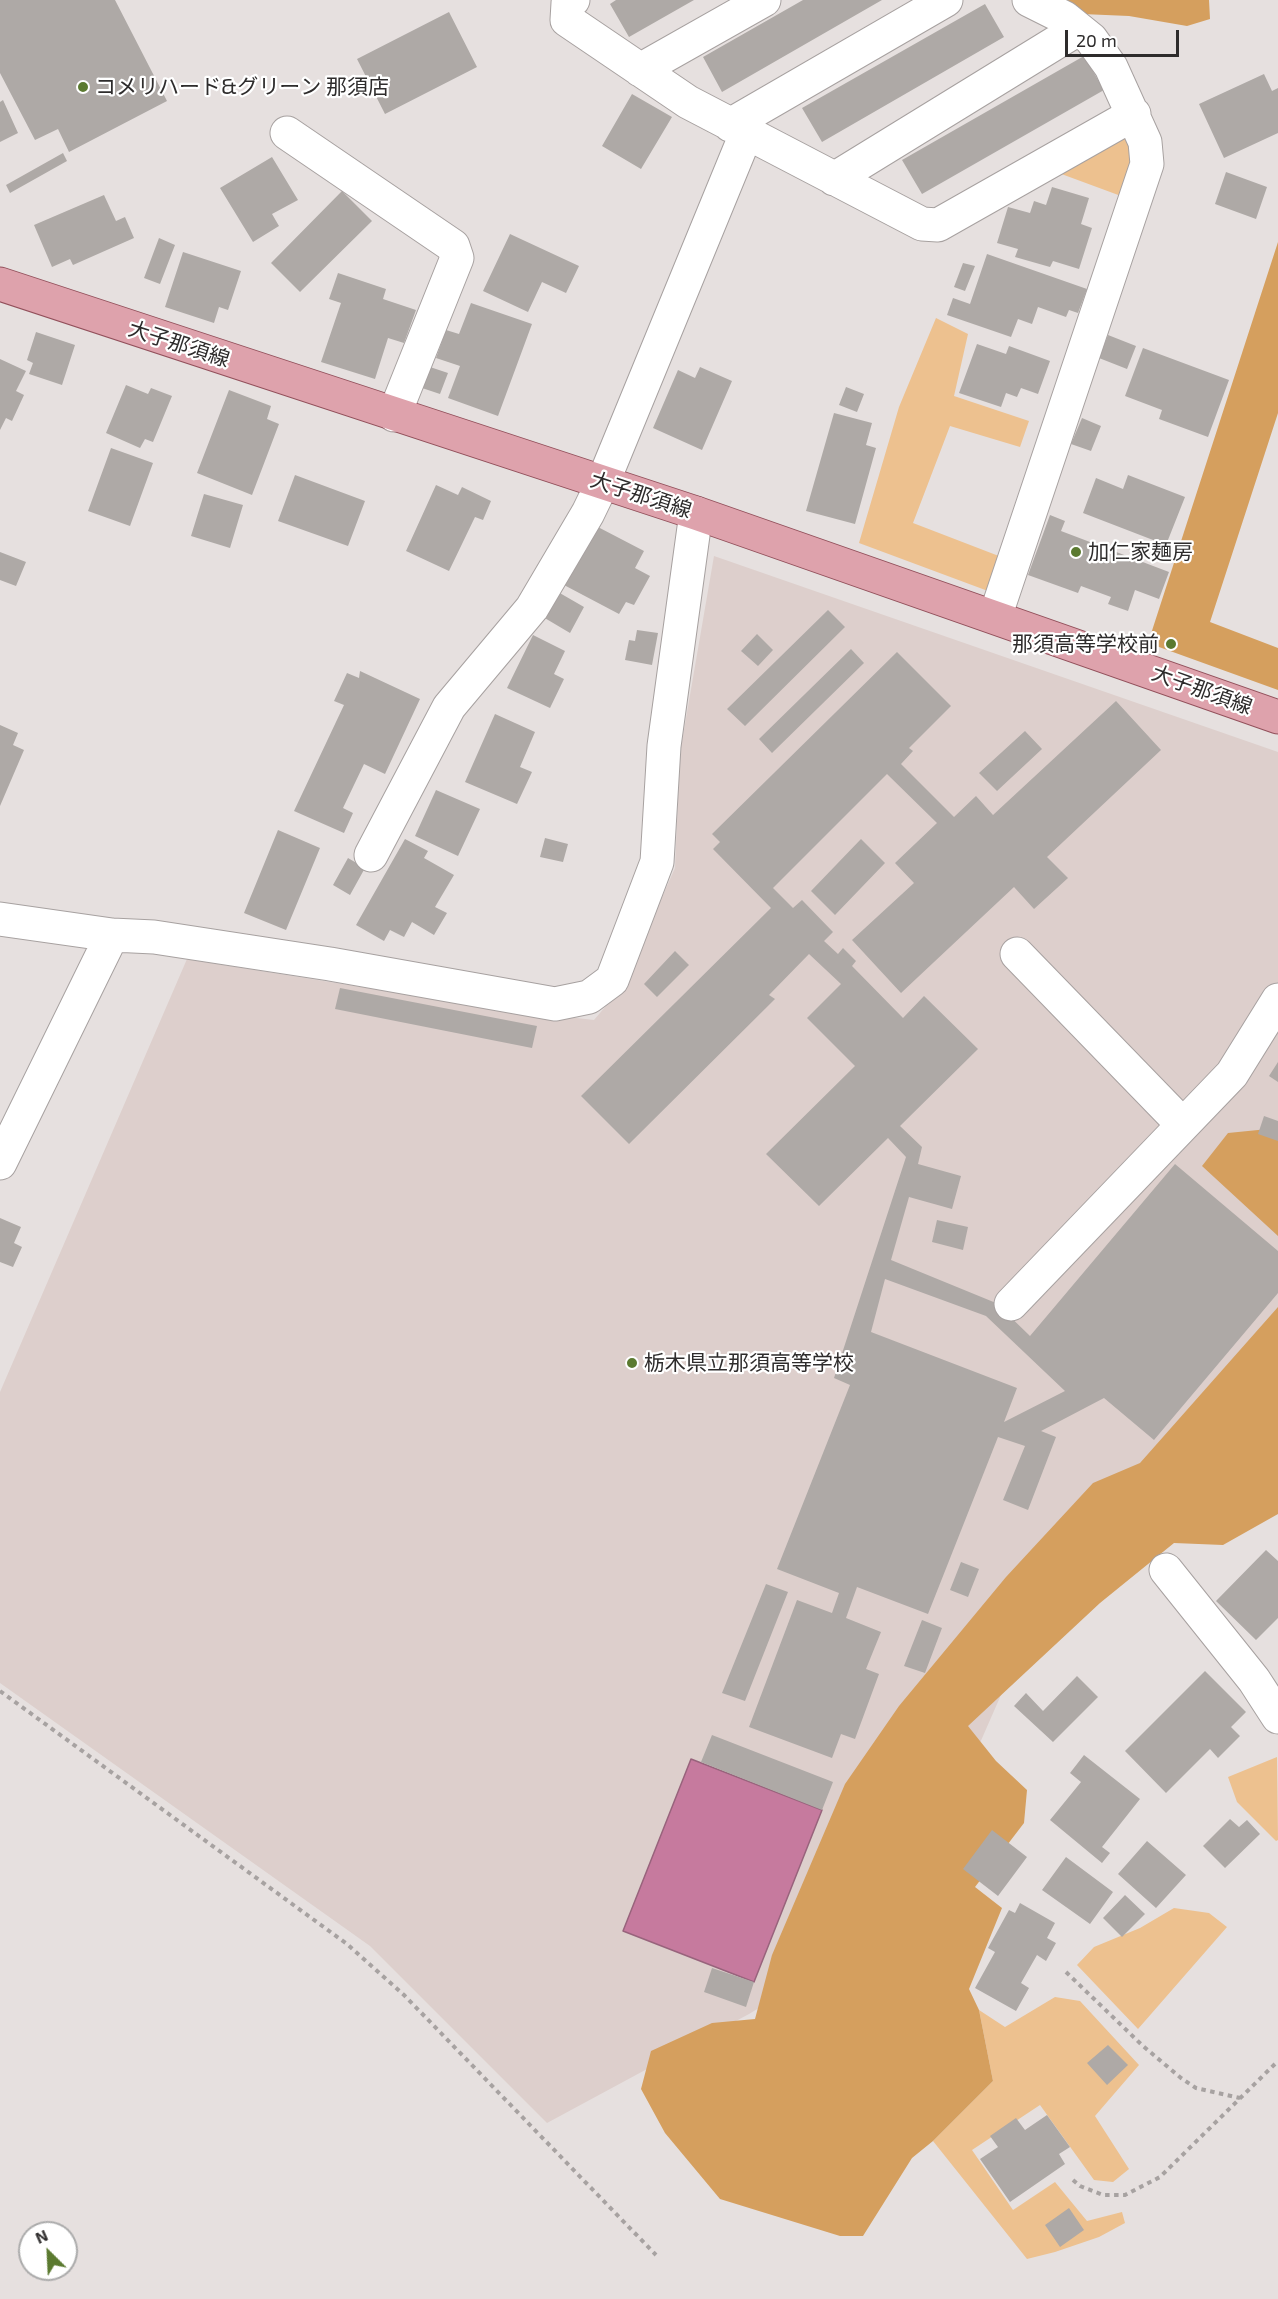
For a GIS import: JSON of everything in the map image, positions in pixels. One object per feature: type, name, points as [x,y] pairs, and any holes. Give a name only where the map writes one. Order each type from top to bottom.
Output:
[{"type":"main road","name":"大子那須線","points":[[0,284],[696,513],[1278,717]]},
{"type":"street","points":[[573,0],[568,3],[567,20],[688,102],[922,224],[938,225],[1134,114]]},
{"type":"street","points":[[640,70],[764,0]]},
{"type":"street","points":[[371,855],[449,707],[532,608],[588,513],[603,483],[738,130],[946,0]]},
{"type":"street","points":[[995,617],[1147,164],[1145,142],[1134,114],[1111,67],[1091,39],[1065,18],[1029,0]]},
{"type":"street","points":[[834,179],[1078,29]]},
{"type":"street","points":[[287,133],[453,246],[457,258],[394,415]]},
{"type":"street","points":[[0,919],[112,935],[154,937],[330,964],[555,1004],[589,997],[612,980],[657,862],[664,746],[696,513]]},
{"type":"street","points":[[0,1163],[112,935]]},
{"type":"street","points":[[1017,954],[1183,1125]]},
{"type":"street","points":[[1011,1304],[1232,1074],[1278,1000]]},
{"type":"street","points":[[1166,1570],[1254,1680],[1278,1717]]},
{"type":"path","points":[[0,1691],[347,1944],[404,1995],[656,2255]]},
{"type":"path","points":[[1066,1972],[1143,2046],[1181,2078],[1196,2088],[1240,2098]]},
{"type":"path","points":[[1073,2180],[1080,2186],[1103,2195],[1125,2194],[1160,2177],[1278,2061]]},
{"type":"shaded area","points":[[1055,0],[1209,0],[1210,19],[1187,26],[1129,16],[1082,14]]},
{"type":"shaded area","points":[[1128,131],[1136,164],[1121,196],[1056,172]]},
{"type":"shaded area","points":[[1278,242],[1278,413],[1210,622],[1278,648],[1278,690],[1148,643]]},
{"type":"shaded area","points":[[936,318],[968,334],[954,396],[1029,421],[1020,447],[950,426],[913,523],[1004,558],[988,591],[859,543],[899,407]]},
{"type":"shaded area","name":"栃木県立那須高等学校","points":[[714,556],[1278,752],[1278,1334],[1043,1599],[902,1921],[749,2014],[547,2123],[370,1946],[0,1683],[0,1392],[187,959],[498,1009],[594,1020],[622,987],[675,868],[680,753]]},
{"type":"shaded area","points":[[1278,1128],[1278,1236],[1202,1166],[1228,1133]]},
{"type":"shaded area","points":[[1278,1307],[1278,1514],[1223,1545],[1174,1543],[1100,1603],[968,1726],[996,1761],[1027,1790],[1024,1823],[975,1887],[1002,1908],[969,1989],[979,2010],[993,2081],[933,2141],[912,2158],[863,2236],[840,2236],[720,2199],[665,2133],[641,2089],[651,2051],[712,2023],[755,2019],[772,1955],[845,1784],[899,1706],[1006,1577],[1093,1483],[1140,1463]]},
{"type":"shaded area","points":[[1277,1757],[1278,1840],[1276,1841],[1237,1802],[1228,1777]]},
{"type":"shaded area","points":[[691,1759],[822,1810],[754,1982],[623,1931]]},
{"type":"shaded area","points":[[1174,1908],[1209,1913],[1227,1927],[1138,2029],[1077,1965],[1094,1947],[1140,1928]]},
{"type":"shaded area","points":[[1055,1997],[1080,2001],[1139,2065],[1095,2116],[1129,2169],[1113,2182],[1094,2180],[1040,2105],[972,2150],[1013,2210],[1055,2182],[1087,2221],[1122,2212],[1125,2223],[1099,2237],[1027,2259],[933,2141],[993,2081],[979,2010],[1005,2027]]},
{"type":"building","name":"コメリハード&グリーン 那須店","points":[[0,0],[115,0],[167,101],[69,152],[58,129],[35,140],[0,73]]},
{"type":"building","points":[[616,0],[694,0],[629,37],[610,4]]},
{"type":"building","points":[[803,0],[882,0],[722,92],[703,57]]},
{"type":"building","points":[[985,4],[1004,37],[822,142],[802,108]]},
{"type":"building","points":[[449,12],[477,67],[385,114],[357,59]]},
{"type":"building","points":[[1084,56],[1104,90],[922,194],[902,160]]},
{"type":"building","points":[[1264,74],[1272,91],[1278,88],[1278,133],[1224,158],[1199,104]]},
{"type":"building","points":[[632,94],[672,117],[641,169],[602,146]]},
{"type":"building","points":[[3,100],[18,133],[0,142],[0,102]]},
{"type":"building","points":[[63,153],[67,161],[10,193],[6,185]]},
{"type":"building","points":[[272,157],[298,200],[272,214],[279,226],[253,242],[220,188]]},
{"type":"building","points":[[1226,172],[1267,187],[1256,219],[1215,204]]},
{"type":"building","points":[[1052,187],[1089,198],[1081,224],[1092,228],[1079,269],[1053,261],[1050,267],[1015,257],[1018,249],[997,243],[1008,207],[1030,213],[1034,201],[1046,205]]},
{"type":"building","points":[[342,191],[372,221],[300,292],[271,263]]},
{"type":"building","points":[[104,195],[116,221],[125,217],[134,238],[73,265],[70,259],[52,267],[34,225]]},
{"type":"building","points":[[510,234],[579,266],[566,293],[542,282],[528,312],[483,291]]},
{"type":"building","points":[[159,238],[175,245],[160,284],[144,278]]},
{"type":"building","points":[[183,252],[241,271],[228,310],[219,307],[214,323],[165,307]]},
{"type":"building","points":[[987,254],[1087,289],[1078,313],[1069,310],[1066,317],[1038,307],[1032,324],[1018,319],[1011,337],[947,315],[953,298],[970,304]]},
{"type":"building","points":[[963,263],[975,266],[965,291],[954,287]]},
{"type":"building","points":[[338,273],[386,289],[383,299],[416,310],[404,343],[388,338],[375,379],[321,362],[341,303],[329,299]]},
{"type":"building","points":[[471,303],[532,324],[498,416],[448,398],[460,366],[436,358],[446,330],[459,334]]},
{"type":"building","points":[[36,332],[75,345],[62,385],[29,374],[33,363],[27,360]]},
{"type":"building","points":[[1108,335],[1136,346],[1127,369],[1099,358]]},
{"type":"building","points":[[977,344],[1006,354],[1009,346],[1050,361],[1038,394],[1021,388],[1017,397],[1006,393],[1001,407],[959,393]]},
{"type":"building","points":[[1143,348],[1229,380],[1208,437],[1159,419],[1162,410],[1125,396]]},
{"type":"building","points":[[0,359],[26,371],[16,391],[24,395],[12,421],[6,418],[0,430]]},
{"type":"building","points":[[430,367],[448,373],[440,394],[422,388]]},
{"type":"building","points":[[700,367],[732,381],[702,450],[653,428],[678,370],[695,378]]},
{"type":"building","points":[[126,385],[148,394],[151,388],[172,396],[153,442],[145,439],[140,448],[106,433]]},
{"type":"building","points":[[846,387],[864,394],[857,412],[839,405]]},
{"type":"building","points":[[229,390],[271,406],[267,419],[279,424],[252,495],[197,473]]},
{"type":"building","points":[[834,413],[872,423],[866,445],[876,448],[855,524],[806,511]]},
{"type":"building","points":[[1082,418],[1101,426],[1091,451],[1071,444]]},
{"type":"building","points":[[111,448],[153,463],[130,526],[88,511]]},
{"type":"building","points":[[295,475],[365,501],[348,546],[278,521]]},
{"type":"building","points":[[1128,475],[1185,497],[1166,545],[1083,513],[1096,478],[1123,489]]},
{"type":"building","points":[[436,485],[458,495],[462,487],[491,501],[483,520],[475,517],[449,571],[406,551]]},
{"type":"building","points":[[204,494],[243,505],[230,548],[191,536]]},
{"type":"building","name":"加仁家麺房","points":[[1050,515],[1065,521],[1061,531],[1169,572],[1159,599],[1135,590],[1128,611],[1108,604],[1111,597],[1081,586],[1078,593],[1028,575]]},
{"type":"building","points":[[596,526],[644,551],[635,568],[650,576],[634,605],[626,602],[619,614],[564,585]]},
{"type":"building","points":[[0,552],[26,562],[16,586],[0,580]]},
{"type":"building","points":[[558,592],[584,607],[570,633],[543,617]]},
{"type":"building","points":[[828,610],[845,627],[745,726],[727,709]]},
{"type":"building","points":[[637,630],[658,633],[652,665],[625,660],[629,640],[635,641]]},
{"type":"building","points":[[757,634],[773,650],[758,666],[741,651]]},
{"type":"building","points":[[533,635],[565,651],[554,674],[564,679],[550,708],[507,688]]},
{"type":"building","points":[[851,649],[864,663],[772,753],[759,739]]},
{"type":"building","points":[[897,652],[951,706],[909,748],[913,751],[901,764],[954,817],[976,796],[993,815],[1116,701],[1161,750],[1047,857],[1068,878],[1034,909],[1014,887],[901,993],[852,940],[914,883],[895,863],[937,823],[887,774],[773,888],[793,908],[802,900],[833,932],[824,941],[838,954],[843,948],[856,961],[852,966],[903,1018],[924,996],[978,1049],[900,1126],[922,1147],[918,1164],[961,1176],[952,1209],[909,1197],[891,1260],[996,1303],[1030,1336],[1175,1164],[1278,1251],[1278,1293],[1154,1440],[1104,1398],[1041,1431],[1056,1437],[1028,1510],[1003,1500],[1025,1446],[998,1437],[928,1614],[857,1587],[846,1618],[881,1632],[866,1669],[879,1674],[855,1739],[841,1734],[832,1758],[749,1727],[797,1600],[832,1613],[839,1593],[777,1569],[850,1385],[834,1378],[906,1157],[888,1138],[819,1206],[766,1154],[855,1066],[807,1018],[841,984],[809,954],[769,995],[775,999],[629,1144],[581,1096],[771,908],[713,849],[720,842],[712,834]],"holes":[[[885,1279],[986,1316],[1065,1391],[1004,1422],[1017,1388],[871,1332]]]},
{"type":"building","points":[[360,671],[420,699],[385,774],[364,764],[343,808],[353,813],[344,833],[294,811],[344,705],[334,701],[347,673],[359,678]]},
{"type":"building","points":[[495,714],[535,732],[520,767],[532,772],[517,804],[465,782]]},
{"type":"building","points":[[0,725],[18,733],[13,745],[24,750],[0,806]]},
{"type":"building","points":[[1025,731],[1042,749],[997,791],[979,773]]},
{"type":"building","points":[[436,790],[480,809],[458,856],[415,836]]},
{"type":"building","points":[[278,830],[320,848],[286,930],[244,913]]},
{"type":"building","points":[[545,838],[568,844],[563,862],[540,857]]},
{"type":"building","points":[[405,839],[428,851],[424,858],[454,875],[435,907],[447,913],[434,935],[412,922],[404,937],[390,930],[384,941],[356,925]]},
{"type":"building","points":[[861,839],[885,863],[835,915],[811,891]]},
{"type":"building","points":[[348,858],[365,868],[350,895],[333,885]]},
{"type":"building","points":[[675,951],[689,965],[657,997],[644,984]]},
{"type":"building","points":[[340,988],[537,1026],[532,1048],[335,1009]]},
{"type":"building","points":[[1278,1062],[1278,1082],[1269,1076]]},
{"type":"building","points":[[1264,1116],[1278,1121],[1278,1141],[1258,1134]]},
{"type":"building","points":[[0,1218],[21,1227],[14,1243],[22,1247],[13,1267],[0,1262]]},
{"type":"building","points":[[937,1220],[968,1227],[963,1250],[932,1242]]},
{"type":"building","points":[[1266,1550],[1278,1561],[1278,1618],[1256,1640],[1216,1601]]},
{"type":"building","points":[[961,1562],[979,1569],[968,1597],[950,1590]]},
{"type":"building","points":[[766,1584],[788,1592],[745,1701],[722,1693]]},
{"type":"building","points":[[922,1620],[942,1628],[925,1673],[904,1666]]},
{"type":"building","points":[[1205,1671],[1246,1712],[1231,1727],[1240,1736],[1218,1758],[1210,1749],[1166,1793],[1125,1751]]},
{"type":"building","points":[[1077,1676],[1098,1697],[1053,1742],[1014,1706],[1026,1693],[1043,1711]]},
{"type":"building","points":[[712,1735],[833,1782],[822,1810],[701,1762]]},
{"type":"building","points":[[1084,1755],[1140,1799],[1102,1847],[1110,1853],[1102,1863],[1050,1820],[1081,1782],[1070,1773]]},
{"type":"building","points":[[1230,1819],[1239,1827],[1247,1820],[1260,1834],[1225,1868],[1203,1846]]},
{"type":"building","points":[[992,1830],[1027,1857],[998,1896],[963,1869]]},
{"type":"building","points":[[1147,1841],[1186,1875],[1156,1908],[1118,1874]]},
{"type":"building","points":[[1066,1857],[1113,1892],[1090,1924],[1042,1890]]},
{"type":"building","points":[[1125,1895],[1145,1914],[1122,1937],[1103,1918]]},
{"type":"building","points":[[1020,1903],[1055,1923],[1047,1938],[1056,1943],[1046,1961],[1037,1955],[1021,1983],[1029,1988],[1016,2011],[975,1988],[995,1952],[988,1948],[1009,1910],[1015,1913]]},
{"type":"building","points":[[712,1968],[754,1982],[746,2007],[704,1992]]},
{"type":"building","points":[[1108,2045],[1128,2065],[1107,2085],[1087,2063]]},
{"type":"building","points":[[1047,2115],[1070,2147],[1059,2154],[1065,2164],[1010,2202],[980,2159],[998,2147],[990,2136],[1016,2118],[1025,2130]]},
{"type":"building","points":[[1069,2208],[1084,2230],[1060,2247],[1045,2225]]},
{"type":"place","name":"コメリハード&グリーン 那須店","points":[[83,87]]},
{"type":"place","name":"加仁家麺房","points":[[1076,552]]},
{"type":"place","name":"那須高等学校前","points":[[1171,644]]},
{"type":"place","name":"栃木県立那須高等学校","points":[[632,1363]]}]
